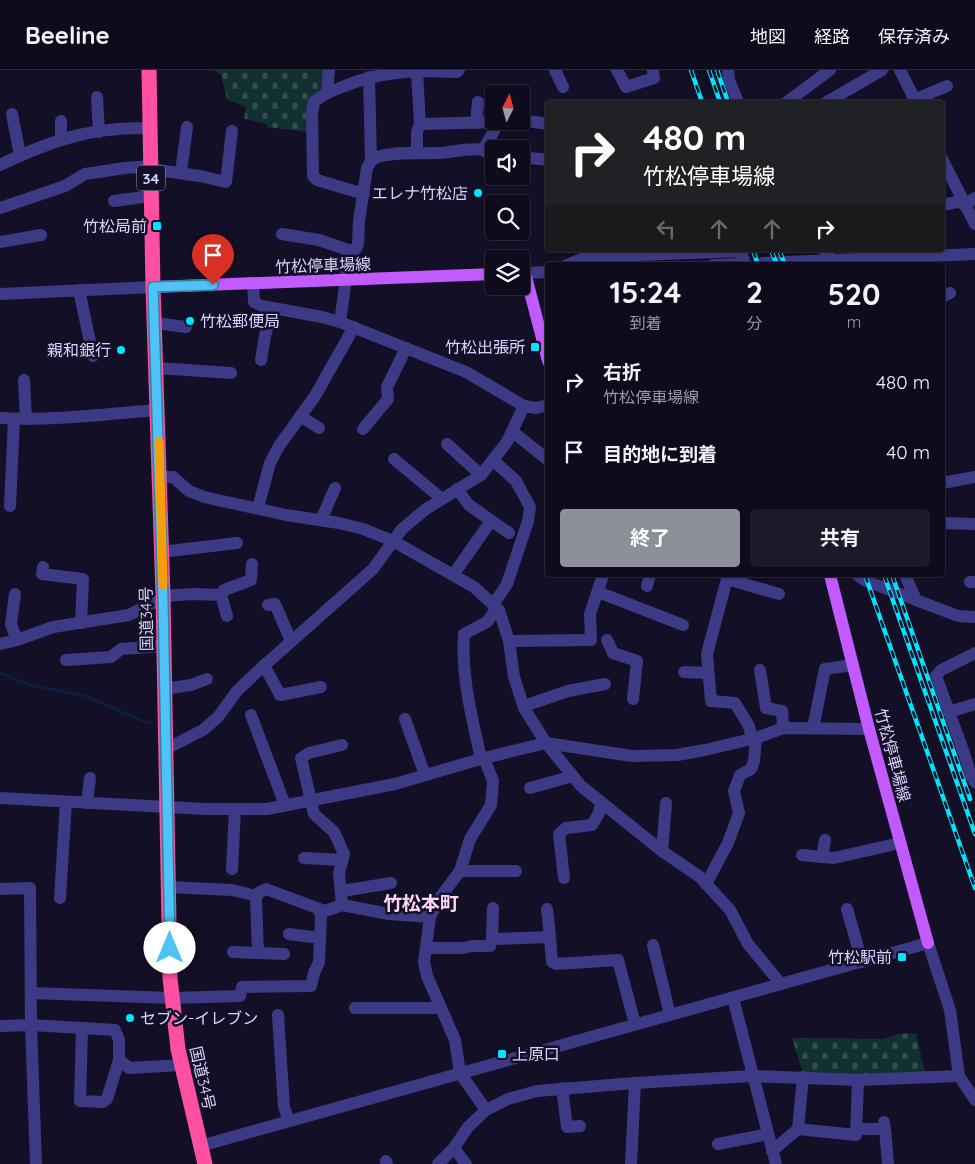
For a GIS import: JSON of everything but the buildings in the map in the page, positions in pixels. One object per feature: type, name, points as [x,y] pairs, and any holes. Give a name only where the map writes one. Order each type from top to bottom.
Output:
[{"type":"highway","name":"国道34号","points":[[149,70],[153,287],[157,368],[170,887],[170,978],[178,1049],[205,1164]]},
{"type":"main road","name":"竹松停車場線","points":[[153,287],[485,274]]},
{"type":"main road","points":[[529,295],[545,350]]},
{"type":"main road","name":"竹松停車場線","points":[[831,577],[869,729],[928,943]]},
{"type":"street","points":[[327,93],[329,70]]},
{"type":"street","points":[[364,194],[317,180],[313,176],[312,108],[314,102],[327,93],[385,73],[432,70],[460,75]]},
{"type":"street","points":[[555,70],[562,87]]},
{"type":"street","points":[[617,70],[626,87],[654,78],[653,71]]},
{"type":"street","points":[[728,70],[729,80],[737,100]]},
{"type":"street","points":[[789,100],[830,70]]},
{"type":"street","points":[[830,100],[882,70]]},
{"type":"street","points":[[900,70],[911,100],[947,86]]},
{"type":"street","points":[[412,71],[420,124],[417,132],[417,153]]},
{"type":"street","points":[[369,77],[371,161]]},
{"type":"street","points":[[97,97],[99,132]]},
{"type":"street","points":[[476,123],[478,102]]},
{"type":"street","points":[[12,114],[20,155]]},
{"type":"street","points":[[61,121],[61,140]]},
{"type":"street","points":[[530,121],[545,124]]},
{"type":"street","points":[[420,124],[485,123]]},
{"type":"street","points":[[0,165],[20,155],[61,140],[99,132],[150,128]]},
{"type":"street","points":[[181,172],[187,128]]},
{"type":"street","points":[[340,322],[348,265],[358,244],[359,221],[367,168],[371,161],[377,157],[396,154],[438,153],[472,148],[483,150],[497,130]]},
{"type":"street","points":[[0,208],[65,186],[85,174],[124,168],[151,168],[181,172],[226,182],[232,131]]},
{"type":"street","points":[[530,158],[545,160]]},
{"type":"street","points":[[945,164],[967,201],[975,224]]},
{"type":"street","points":[[114,201],[151,196]]},
{"type":"street","points":[[945,205],[967,201]]},
{"type":"street","points":[[282,234],[319,240],[354,252]]},
{"type":"street","points":[[0,242],[41,235]]},
{"type":"street","points":[[574,262],[586,257],[675,252]]},
{"type":"street","points":[[826,252],[834,262]]},
{"type":"street","points":[[787,262],[975,254]]},
{"type":"street","points":[[530,273],[545,272]]},
{"type":"street","points":[[253,283],[254,302],[273,308],[322,316],[340,322],[466,372],[524,406],[536,408],[545,406]]},
{"type":"street","points":[[0,294],[153,287]]},
{"type":"street","points":[[79,290],[93,356]]},
{"type":"street","points":[[261,360],[273,308]]},
{"type":"street","points":[[155,324],[186,327]]},
{"type":"street","points":[[258,508],[270,463],[278,446],[315,396],[354,327]]},
{"type":"street","points":[[363,429],[388,398],[388,386],[406,348]]},
{"type":"street","points":[[157,368],[231,373]]},
{"type":"street","points":[[10,506],[6,463],[20,419],[24,380]]},
{"type":"street","points":[[388,394],[400,402]]},
{"type":"street","points":[[166,749],[203,730],[218,717],[236,691],[373,569],[402,529],[426,509],[480,475],[513,432],[524,406]]},
{"type":"street","points":[[0,418],[20,419],[158,410]]},
{"type":"street","points":[[300,416],[319,428]]},
{"type":"street","points":[[513,432],[545,458]]},
{"type":"street","points":[[447,444],[480,475]]},
{"type":"street","points":[[394,459],[442,499]]},
{"type":"street","points":[[486,1110],[460,1073],[455,1040],[427,976],[424,962],[430,918],[442,895],[460,871],[470,839],[490,805],[493,781],[482,758],[465,684],[463,662],[464,634],[488,622],[507,584],[523,537],[530,507],[516,481],[493,460]]},
{"type":"street","points":[[160,476],[173,476],[189,491],[204,497],[286,516],[321,520],[364,529],[393,541],[474,588],[499,610],[509,641],[514,677],[524,706],[546,743],[582,786],[662,851],[700,877],[730,910],[748,944],[780,984]]},
{"type":"street","points":[[945,482],[975,477]]},
{"type":"street","points":[[321,520],[335,488]]},
{"type":"street","points":[[457,489],[469,505],[509,533]]},
{"type":"street","points":[[454,575],[491,521]]},
{"type":"street","points":[[945,523],[975,524]]},
{"type":"street","points":[[162,552],[237,543]]},
{"type":"street","points":[[227,616],[221,595],[224,590],[251,580],[252,564]]},
{"type":"street","points":[[42,574],[70,573],[83,579],[81,623]]},
{"type":"street","points":[[591,640],[590,614],[602,577]]},
{"type":"street","points":[[706,884],[728,844],[739,814],[734,791],[740,775],[751,769],[754,761],[754,738],[735,703],[711,701],[707,654],[727,577],[780,594]]},
{"type":"street","points":[[860,577],[958,616],[975,617]]},
{"type":"street","points":[[907,577],[916,600]]},
{"type":"street","points":[[598,592],[683,625]]},
{"type":"street","points":[[15,594],[11,624],[17,640]]},
{"type":"street","points":[[0,644],[53,627],[129,615],[163,598],[193,594],[221,595]]},
{"type":"street","points":[[275,604],[291,641]]},
{"type":"street","points":[[509,641],[609,640],[613,653],[637,661],[633,699]]},
{"type":"street","points":[[66,660],[111,657],[121,649],[164,646]]},
{"type":"street","points":[[975,653],[941,670],[936,676],[949,712],[970,751],[971,776],[975,782]]},
{"type":"street","points":[[813,728],[825,669],[853,664]]},
{"type":"street","points":[[264,665],[280,695],[321,687]]},
{"type":"street","points":[[760,670],[766,708],[782,711],[783,728]]},
{"type":"street","points":[[684,672],[708,673]]},
{"type":"street","points":[[164,689],[191,685],[207,679]]},
{"type":"street","points":[[524,706],[568,691],[605,684]]},
{"type":"street","points":[[949,712],[975,704]]},
{"type":"street","points":[[251,715],[285,805]]},
{"type":"street","points":[[406,719],[425,775]]},
{"type":"street","points":[[0,798],[235,810],[267,808],[395,784],[482,758],[546,743],[632,756],[677,755],[754,738],[783,728],[869,729]]},
{"type":"street","points":[[342,745],[309,753],[301,758],[314,814],[334,832],[344,854],[339,873],[342,905]]},
{"type":"street","points":[[530,788],[573,776]]},
{"type":"street","points":[[86,803],[90,778]]},
{"type":"street","points":[[60,898],[66,802]]},
{"type":"street","points":[[564,878],[560,834],[566,828],[592,825],[599,813],[602,802]]},
{"type":"street","points":[[662,851],[666,803]]},
{"type":"street","points":[[232,869],[235,810]]},
{"type":"street","points":[[822,857],[825,840]]},
{"type":"street","points":[[802,854],[834,858],[900,844]]},
{"type":"street","points":[[304,858],[342,860]]},
{"type":"street","points":[[460,871],[516,871]]},
{"type":"street","points":[[342,891],[391,882]]},
{"type":"street","points":[[170,887],[232,890],[249,894]]},
{"type":"street","points":[[0,889],[30,888],[36,1164]]},
{"type":"street","points":[[258,953],[256,898],[258,893],[266,889],[325,911],[342,905],[389,914],[430,918]]},
{"type":"street","points":[[426,948],[490,946],[494,908]]},
{"type":"street","points":[[31,993],[172,998],[240,996],[242,987],[311,986],[319,962],[321,916],[319,909]]},
{"type":"street","points":[[547,909],[552,962],[556,964],[618,960],[635,1024]]},
{"type":"street","points":[[847,909],[862,962]]},
{"type":"street","points":[[289,934],[320,938]]},
{"type":"street","points":[[492,939],[550,937]]},
{"type":"street","points":[[200,1146],[928,943],[950,1010],[959,1076],[975,1100]]},
{"type":"street","points":[[653,945],[670,1015]]},
{"type":"street","points":[[233,952],[284,954]]},
{"type":"street","points":[[733,998],[776,1164]]},
{"type":"street","points":[[355,1008],[441,1008]]},
{"type":"street","points":[[278,1016],[284,1107],[289,1121]]},
{"type":"street","points":[[0,1026],[32,1025],[82,1028],[115,1030],[119,1040],[119,1060],[107,1099],[103,1102],[80,1101],[82,1028]]},
{"type":"street","points":[[119,1060],[129,1068],[182,1065]]},
{"type":"street","points":[[438,1164],[454,1148],[468,1127],[486,1110],[508,1099],[537,1092],[562,1088],[752,1076],[858,1080],[959,1076]]},
{"type":"street","points":[[772,1151],[798,1129],[804,1077]]},
{"type":"street","points":[[798,1129],[856,1135],[858,1080]]},
{"type":"street","points":[[631,1164],[635,1083]]},
{"type":"street","points":[[562,1088],[567,1127],[580,1126]]},
{"type":"street","points":[[856,1129],[885,1125],[888,1164]]},
{"type":"street","points":[[718,1144],[768,1134]]},
{"type":"street","points":[[454,1148],[466,1164]]},
{"type":"green space","points":[[214,70],[326,70],[323,92],[307,132],[267,127],[267,124],[244,119],[246,107],[227,99],[221,75]]},
{"type":"green space","points":[[916,1033],[925,1073],[912,1076],[803,1073],[792,1038],[885,1039],[897,1034]]},
{"type":"waterway","points":[[0,673],[29,685],[86,696],[142,721],[151,723]]},
{"type":"railway","points":[[691,70],[701,100]]},
{"type":"railway","points":[[709,70],[719,100]]},
{"type":"railway","points":[[717,70],[727,100]]},
{"type":"railway","points":[[754,252],[757,262]]},
{"type":"railway","points":[[772,252],[776,262]]},
{"type":"railway","points":[[780,252],[784,262]]},
{"type":"railway","points":[[866,577],[975,888]]},
{"type":"railway","points":[[885,577],[975,834]]},
{"type":"railway","points":[[893,577],[970,799]]},
{"type":"slow traffic","points":[[159,441],[163,585]]},
{"type":"place","name":"エレナ竹松店","points":[[478,193]]},
{"type":"place","name":"竹松局前","points":[[157,226]]},
{"type":"place","name":"竹松郵便局","points":[[190,321]]},
{"type":"place","name":"竹松出張所","points":[[535,347]]},
{"type":"place","name":"親和銀行","points":[[121,350]]},
{"type":"place","name":"竹松駅前","points":[[902,957]]},
{"type":"place","name":"セブン-イレブン","points":[[130,1018]]},
{"type":"place","name":"上原口","points":[[502,1054]]},
{"type":"district","name":"竹松本町","points":[[421,903]]},
{"type":"route","points":[[170,948],[163,600],[153,287],[213,285]]}]
